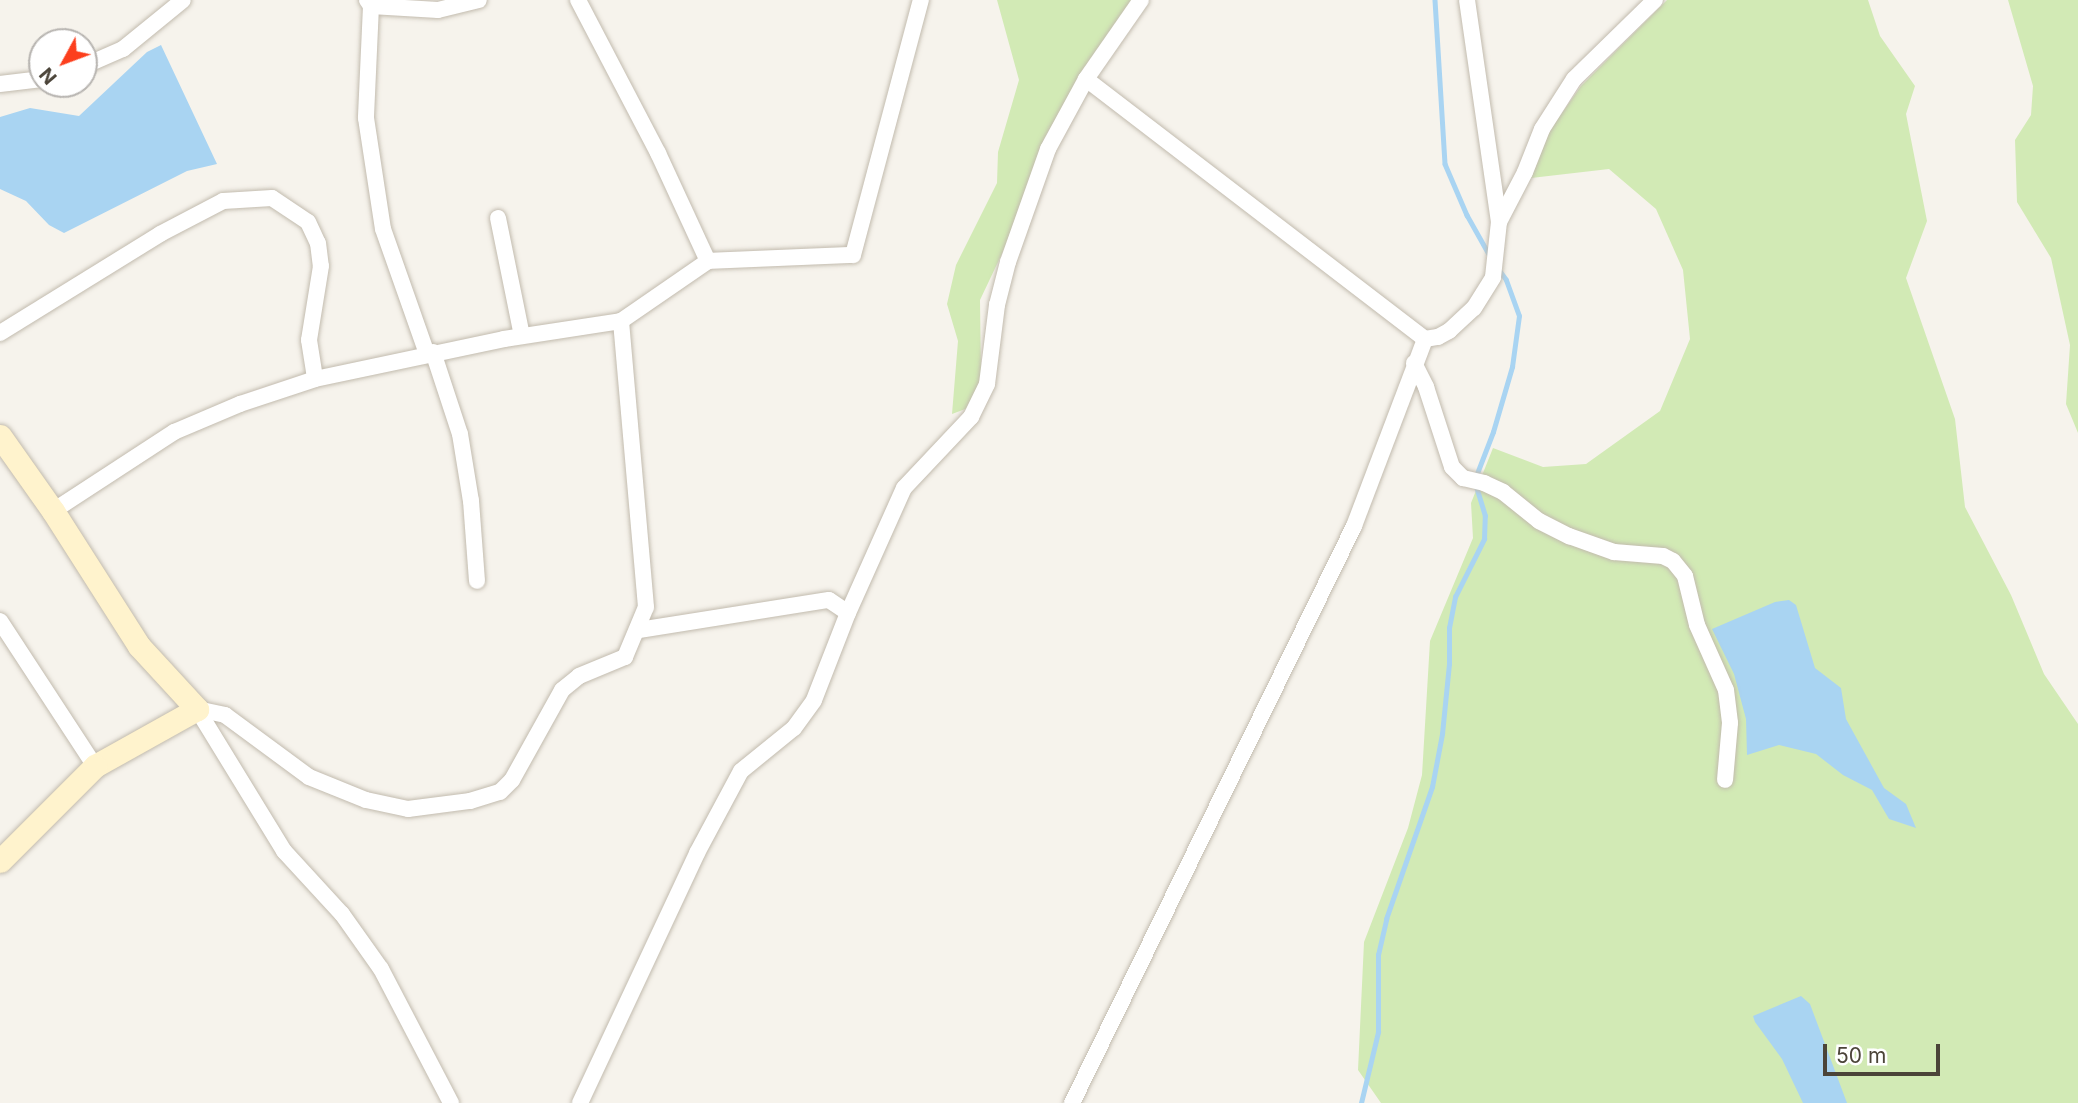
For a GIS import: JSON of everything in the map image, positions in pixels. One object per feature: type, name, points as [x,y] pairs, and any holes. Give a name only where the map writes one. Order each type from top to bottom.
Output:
[{"type":"street","points":[[98,60],[122,49],[183,0]]},
{"type":"street","points":[[477,581],[471,501],[460,434],[383,229],[366,118],[369,3],[439,10],[479,0]]},
{"type":"street","points":[[578,0],[658,153],[708,261]]},
{"type":"street","points":[[54,511],[174,432],[240,404],[315,379],[430,353],[621,321],[708,261],[853,255],[920,0]]},
{"type":"street","points":[[580,1103],[703,841],[741,771],[794,728],[814,700],[848,613],[904,488],[971,417],[987,384],[996,305],[1008,262],[1048,149],[1086,79],[1141,0]]},
{"type":"street","points":[[1072,1103],[1354,526],[1425,339],[1449,331],[1474,308],[1493,277],[1499,222],[1467,0]]},
{"type":"street","points":[[1499,222],[1525,172],[1542,128],[1574,79],[1655,0]]},
{"type":"street","points":[[1086,79],[1425,339]]},
{"type":"street","points":[[0,84],[28,81]]},
{"type":"street","points":[[0,333],[160,234],[223,201],[272,198],[308,222],[318,243],[321,266],[309,340],[315,379]]},
{"type":"street","points":[[498,218],[522,336]]},
{"type":"street","points":[[0,861],[95,766],[197,709],[225,715],[309,777],[366,800],[408,808],[470,801],[500,792],[512,780],[562,690],[579,676],[625,657],[639,630],[646,607],[621,321]]},
{"type":"street","points":[[1414,363],[1426,387],[1452,467],[1463,478],[1484,483],[1503,492],[1539,522],[1569,536],[1614,552],[1663,556],[1673,561],[1685,576],[1697,625],[1726,690],[1730,723],[1725,780]]},
{"type":"street","points":[[0,436],[54,511],[139,646],[197,709],[284,850],[342,914],[381,969],[452,1103]]},
{"type":"street","points":[[639,630],[829,600],[848,613]]},
{"type":"street","points":[[0,621],[95,766]]},
{"type":"green space","points":[[997,0],[1134,0],[1082,74],[1044,139],[1018,220],[980,300],[981,381],[968,408],[952,414],[958,341],[947,304],[956,265],[997,183],[998,152],[1019,80]]},
{"type":"green space","points":[[1667,0],[1868,0],[1880,36],[1915,86],[1906,114],[1927,221],[1906,278],[1955,419],[1965,507],[2011,595],[2044,674],[2078,724],[2078,1103],[1381,1103],[1358,1070],[1364,942],[1408,828],[1422,775],[1430,641],[1473,538],[1471,503],[1493,448],[1543,467],[1586,464],[1660,411],[1690,339],[1683,270],[1656,209],[1609,169],[1531,178],[1550,130],[1581,86]]},
{"type":"green space","points":[[2008,0],[2078,0],[2078,433],[2066,404],[2070,345],[2051,258],[2017,202],[2015,140],[2031,115],[2033,86]]},
{"type":"water","points":[[161,45],[217,164],[187,171],[64,233],[49,225],[26,201],[0,189],[0,117],[30,108],[79,116],[147,52]]},
{"type":"water","points":[[1789,600],[1796,605],[1815,668],[1841,688],[1846,719],[1884,788],[1906,804],[1916,828],[1889,819],[1872,790],[1843,775],[1816,754],[1779,745],[1747,755],[1746,719],[1734,674],[1712,629],[1775,602]]},
{"type":"water","points":[[1801,996],[1810,1004],[1847,1103],[1803,1103],[1782,1059],[1755,1022],[1753,1016]]},
{"type":"waterway","points":[[1435,0],[1445,164],[1467,215],[1490,256]]},
{"type":"waterway","points":[[1476,476],[1493,432],[1512,367],[1519,316],[1506,280],[1498,269]]},
{"type":"waterway","points":[[1361,1103],[1378,1032],[1378,955],[1386,919],[1432,787],[1442,734],[1449,664],[1449,628],[1455,597],[1484,539],[1485,516],[1475,484]]}]
